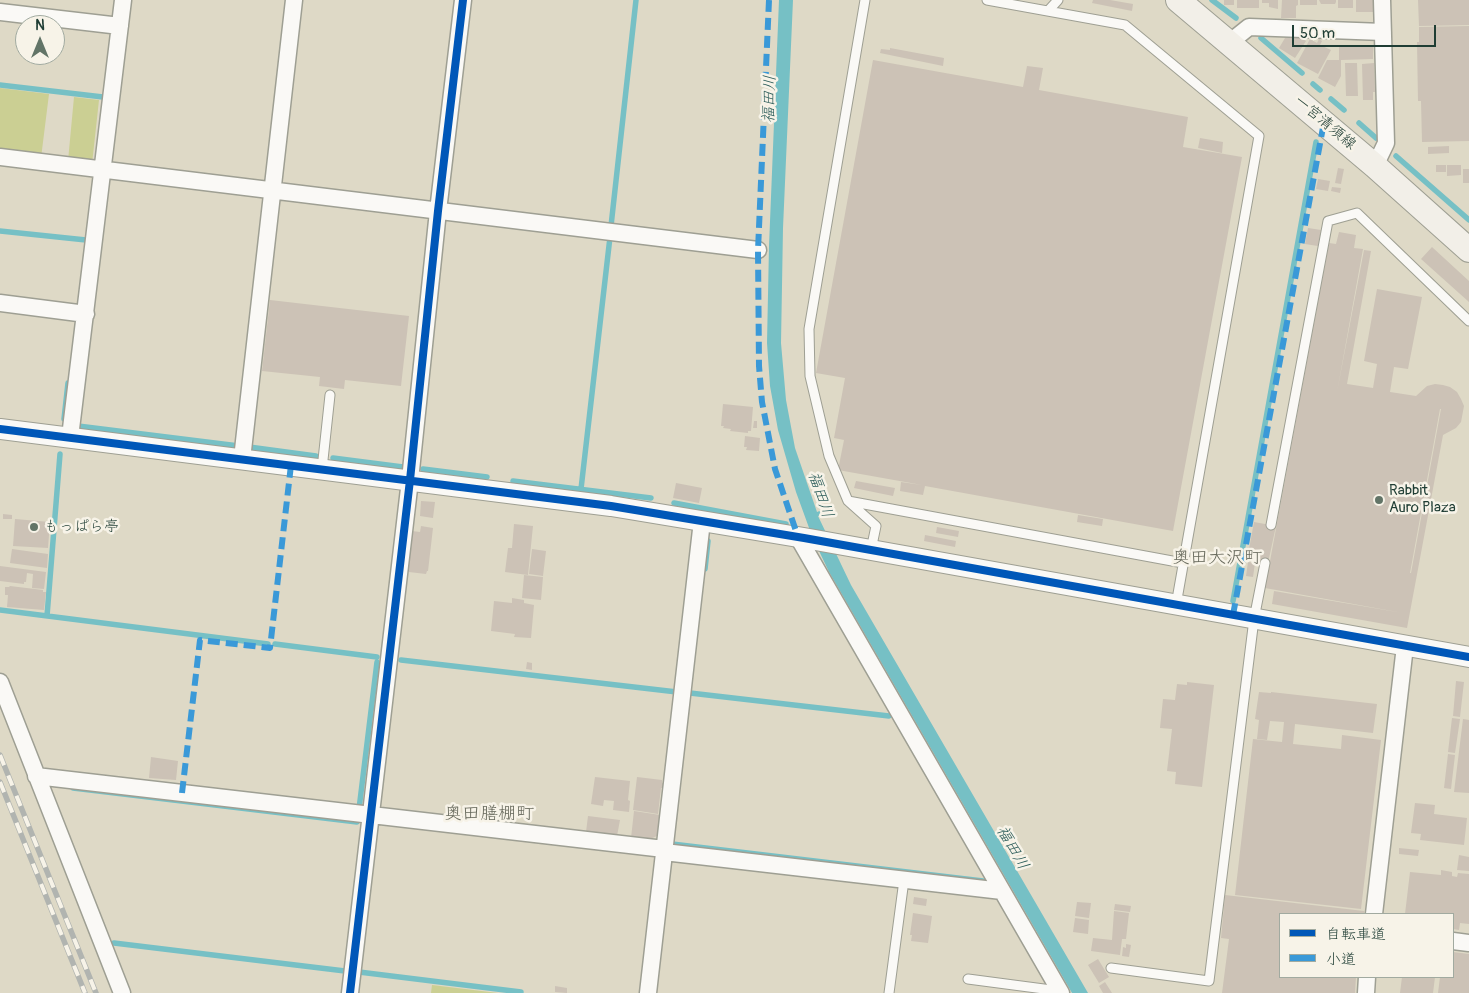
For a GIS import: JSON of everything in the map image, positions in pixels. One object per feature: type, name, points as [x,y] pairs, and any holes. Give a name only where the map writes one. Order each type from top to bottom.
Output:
[{"type":"main road","name":"一宮清須線","points":[[1178,0],[1375,166],[1469,250]]},
{"type":"street","points":[[70,437],[104,171],[123,0]]},
{"type":"street","points":[[242,459],[294,0]]},
{"type":"street","points":[[350,993],[410,480],[438,211],[463,0]]},
{"type":"street","points":[[1375,166],[1386,143],[1382,0]]},
{"type":"street","points":[[0,12],[120,26]]},
{"type":"street","points":[[1229,43],[1249,27],[1383,32]]},
{"type":"street","points":[[0,157],[758,250]]},
{"type":"street","points":[[0,303],[86,314]]},
{"type":"street","points":[[0,429],[611,506],[843,545],[1469,657]]},
{"type":"street","points":[[648,993],[702,521]]},
{"type":"street","points":[[801,538],[1060,992]]},
{"type":"street","points":[[1374,913],[1405,646]]},
{"type":"street","points":[[0,682],[122,993]]},
{"type":"street","points":[[36,776],[1002,891]]},
{"type":"street","points":[[1454,940],[1469,942]]},
{"type":"street","points":[[1366,993],[1367,978]]},
{"type":"lane","points":[[865,0],[809,329],[810,376],[829,456],[848,500],[876,526],[871,550]]},
{"type":"lane","points":[[987,0],[1125,25],[1259,136],[1176,605]]},
{"type":"lane","points":[[1048,11],[1058,0]]},
{"type":"lane","points":[[1271,525],[1328,221],[1357,213],[1469,321]]},
{"type":"lane","points":[[322,469],[330,395]]},
{"type":"lane","points":[[848,500],[1184,563]]},
{"type":"lane","points":[[1111,968],[1209,981],[1254,619],[1265,563]]},
{"type":"lane","points":[[889,993],[904,880]]},
{"type":"lane","points":[[968,979],[1060,992]]},
{"type":"green space","points":[[0,88],[49,94],[41,158],[0,153]]},
{"type":"green space","points":[[74,97],[99,100],[92,164],[68,161]]},
{"type":"green space","points":[[432,985],[498,993],[431,993]]},
{"type":"water","points":[[779,0],[793,0],[783,228],[781,343],[786,400],[795,448],[817,512],[822,510],[823,514],[818,516],[851,585],[1088,993],[1072,993],[829,572],[812,536],[796,492],[778,430],[770,386],[767,343]]},
{"type":"building","points":[[1093,0],[1110,0],[1133,4],[1132,11],[1092,3]]},
{"type":"building","points":[[1224,0],[1234,0],[1234,5],[1224,5]]},
{"type":"building","points":[[1237,0],[1259,0],[1259,8],[1237,8]]},
{"type":"building","points":[[1262,0],[1278,0],[1278,9],[1269,7],[1269,3],[1262,3]]},
{"type":"building","points":[[1282,0],[1298,0],[1296,18],[1281,18]]},
{"type":"building","points":[[1300,0],[1317,0],[1317,5],[1300,5]]},
{"type":"building","points":[[1319,0],[1336,0],[1336,2],[1335,4],[1321,4]]},
{"type":"building","points":[[1338,0],[1353,0],[1353,8],[1338,8]]},
{"type":"building","points":[[1356,0],[1373,0],[1373,12],[1356,12]]},
{"type":"building","points":[[1418,0],[1469,0],[1469,25],[1419,26]]},
{"type":"building","points":[[1469,26],[1469,141],[1422,142],[1421,101],[1418,101],[1417,42],[1419,42],[1419,27]]},
{"type":"building","points":[[1285,38],[1301,38],[1306,41],[1295,58],[1279,48]]},
{"type":"building","points":[[1310,39],[1317,43],[1319,39],[1322,41],[1320,45],[1331,50],[1318,74],[1297,63]]},
{"type":"building","points":[[1339,45],[1373,45],[1373,59],[1341,60],[1341,76],[1335,87],[1318,78],[1327,60],[1339,60]]},
{"type":"building","points":[[890,48],[944,58],[943,66],[880,53],[881,49],[890,50]]},
{"type":"building","points":[[873,60],[1023,87],[1027,66],[1043,68],[1039,90],[1188,117],[1183,147],[1242,157],[1173,531],[925,486],[923,495],[900,491],[901,482],[922,485],[838,470],[844,440],[834,438],[845,378],[816,373]]},
{"type":"building","points":[[1345,63],[1357,63],[1358,96],[1346,96]]},
{"type":"building","points":[[1374,63],[1375,92],[1373,92],[1373,100],[1363,100],[1362,64]]},
{"type":"building","points":[[1200,138],[1223,142],[1222,153],[1198,148]]},
{"type":"building","points":[[1449,146],[1449,153],[1428,154],[1428,147]]},
{"type":"building","points":[[1436,165],[1446,165],[1446,172],[1436,172]]},
{"type":"building","points":[[1447,165],[1461,165],[1461,175],[1447,176]]},
{"type":"building","points":[[1338,168],[1344,169],[1341,184],[1335,183]]},
{"type":"building","points":[[1463,169],[1469,169],[1469,183],[1463,183]]},
{"type":"building","points":[[1318,179],[1330,181],[1328,191],[1316,189]]},
{"type":"building","points":[[1332,187],[1341,188],[1340,193],[1331,191]]},
{"type":"building","points":[[1308,228],[1321,230],[1318,246],[1305,244]]},
{"type":"building","points":[[1339,232],[1356,235],[1354,248],[1363,249],[1337,392],[1364,250],[1371,251],[1347,384],[1373,388],[1377,364],[1364,361],[1377,289],[1422,297],[1408,369],[1394,367],[1390,392],[1416,396],[1427,386],[1443,385],[1457,392],[1464,406],[1461,422],[1456,428],[1443,435],[1407,628],[1272,604],[1274,591],[1403,613],[1265,588],[1329,243],[1336,244]],"holes":[[[1440,409],[1411,573],[1410,573]]]},
{"type":"building","points":[[1432,247],[1469,281],[1469,302],[1421,259]]},
{"type":"building","points":[[270,300],[409,316],[401,386],[345,380],[344,389],[319,386],[320,377],[262,371]]},
{"type":"building","points":[[723,404],[753,407],[751,431],[748,431],[748,433],[730,431],[731,429],[723,428],[724,426],[721,426]]},
{"type":"building","points":[[754,421],[757,421],[757,428],[753,428]]},
{"type":"building","points":[[745,436],[760,438],[759,451],[746,450],[747,447],[744,447]]},
{"type":"building","points":[[856,481],[895,488],[893,496],[854,488]]},
{"type":"building","points":[[676,483],[702,488],[699,503],[673,498]]},
{"type":"building","points":[[421,501],[435,502],[433,518],[420,516]]},
{"type":"building","points":[[3,514],[12,515],[12,519],[3,519]]},
{"type":"building","points":[[1078,515],[1103,519],[1102,526],[1077,522]]},
{"type":"building","points":[[15,519],[50,522],[48,548],[13,546]]},
{"type":"building","points":[[1254,522],[1276,526],[1268,563],[1247,560]]},
{"type":"building","points":[[514,524],[533,526],[528,575],[505,572],[508,548],[512,548]]},
{"type":"building","points":[[421,526],[433,528],[428,571],[426,574],[409,572],[408,569],[412,531],[420,532]]},
{"type":"building","points":[[937,527],[959,531],[958,537],[936,533]]},
{"type":"building","points":[[925,535],[956,541],[955,547],[924,541]]},
{"type":"building","points":[[12,549],[48,554],[47,568],[10,563]]},
{"type":"building","points":[[532,549],[546,551],[543,576],[529,574]]},
{"type":"building","points":[[1248,562],[1255,563],[1253,577],[1246,576]]},
{"type":"building","points":[[0,566],[46,572],[44,589],[32,588],[33,574],[27,573],[24,584],[0,581]]},
{"type":"building","points":[[524,575],[543,577],[541,600],[522,598]]},
{"type":"building","points":[[10,586],[46,592],[44,610],[7,607],[8,595],[5,595],[5,587]]},
{"type":"building","points":[[512,598],[524,600],[524,603],[534,605],[531,638],[514,637],[515,634],[491,631],[494,601],[512,603]]},
{"type":"building","points":[[527,662],[532,663],[532,670],[526,669]]},
{"type":"building","points":[[1456,681],[1464,682],[1460,717],[1453,716]]},
{"type":"building","points":[[1187,682],[1214,685],[1202,787],[1175,784],[1176,772],[1167,771],[1172,729],[1160,728],[1163,699],[1175,700],[1177,684],[1187,685]]},
{"type":"building","points":[[1259,692],[1377,704],[1373,733],[1295,724],[1293,744],[1341,749],[1342,735],[1381,740],[1361,909],[1235,895],[1253,739],[1282,742],[1284,722],[1270,721],[1267,740],[1257,739],[1259,720],[1255,719]]},
{"type":"building","points":[[1452,718],[1460,719],[1455,753],[1448,752]]},
{"type":"building","points":[[1463,719],[1469,720],[1469,793],[1454,792]]},
{"type":"building","points":[[1448,754],[1455,755],[1451,789],[1444,788]]},
{"type":"building","points":[[151,757],[178,761],[176,780],[149,778]]},
{"type":"building","points":[[595,777],[630,781],[629,812],[613,810],[614,801],[604,800],[603,806],[591,804]]},
{"type":"building","points":[[637,777],[662,780],[662,783],[664,783],[663,788],[661,788],[658,814],[633,810]]},
{"type":"building","points":[[1415,803],[1435,805],[1434,814],[1467,818],[1464,845],[1420,840],[1421,834],[1411,833]]},
{"type":"building","points":[[634,811],[660,815],[657,836],[648,840],[631,838]]},
{"type":"building","points":[[588,816],[620,820],[617,836],[586,832]]},
{"type":"building","points":[[1399,848],[1419,850],[1418,856],[1399,854]]},
{"type":"building","points":[[1459,855],[1469,857],[1469,871],[1457,870]]},
{"type":"building","points":[[1441,870],[1452,872],[1452,876],[1457,877],[1458,873],[1469,874],[1469,924],[1460,923],[1459,930],[1454,929],[1454,913],[1405,913],[1410,872],[1441,875]]},
{"type":"building","points":[[1225,895],[1364,911],[1364,913],[1279,913],[1279,978],[1356,978],[1355,993],[1222,993],[1229,939],[1221,938]]},
{"type":"building","points":[[914,897],[927,899],[926,906],[913,904]]},
{"type":"building","points":[[1077,902],[1091,903],[1089,918],[1075,916]]},
{"type":"building","points":[[1115,904],[1131,906],[1130,912],[1114,910]]},
{"type":"building","points":[[1114,911],[1129,913],[1126,939],[1122,939],[1120,955],[1091,951],[1093,938],[1112,940]]},
{"type":"building","points":[[913,913],[932,916],[928,943],[911,941]]},
{"type":"building","points":[[1075,918],[1089,920],[1088,934],[1073,932]]},
{"type":"building","points":[[1126,944],[1131,945],[1129,957],[1122,956],[1123,947],[1126,948]]},
{"type":"building","points":[[1454,952],[1469,954],[1469,993],[1438,993],[1440,978],[1454,978]]},
{"type":"building","points":[[1098,959],[1109,977],[1099,983],[1088,965]]},
{"type":"building","points":[[1402,978],[1435,978],[1433,993],[1400,993]]},
{"type":"building","points":[[1105,982],[1112,993],[1103,993],[1099,986]]},
{"type":"building","points":[[555,986],[567,988],[567,993],[555,992]]},
{"type":"waterway","points":[[611,226],[636,0]]},
{"type":"waterway","points":[[1212,0],[1236,18]]},
{"type":"waterway","points":[[1261,38],[1302,73]]},
{"type":"waterway","points":[[1313,84],[1320,90]]},
{"type":"waterway","points":[[0,85],[103,97]]},
{"type":"waterway","points":[[1331,99],[1344,110]]},
{"type":"waterway","points":[[1359,123],[1376,138]]},
{"type":"waterway","points":[[1233,601],[1316,142]]},
{"type":"waterway","points":[[1396,156],[1469,220]]},
{"type":"waterway","points":[[0,231],[86,240]]},
{"type":"waterway","points":[[581,489],[610,237]]},
{"type":"waterway","points":[[64,419],[68,383]]},
{"type":"waterway","points":[[78,426],[239,446]]},
{"type":"waterway","points":[[249,447],[316,456]]},
{"type":"waterway","points":[[47,616],[60,454]]},
{"type":"waterway","points":[[333,458],[403,467]]},
{"type":"waterway","points":[[423,469],[487,477]]},
{"type":"waterway","points":[[513,481],[651,498]]},
{"type":"waterway","points":[[674,503],[786,524]]},
{"type":"waterway","points":[[705,569],[708,541]]},
{"type":"waterway","points":[[0,610],[268,644]]},
{"type":"waterway","points":[[275,644],[377,657]]},
{"type":"waterway","points":[[401,660],[677,692]]},
{"type":"waterway","points":[[359,809],[377,662]]},
{"type":"waterway","points":[[690,693],[889,716]]},
{"type":"waterway","points":[[73,788],[357,822]]},
{"type":"waterway","points":[[672,844],[983,881]]},
{"type":"waterway","points":[[114,943],[345,971]]},
{"type":"waterway","points":[[359,972],[521,992]]},
{"type":"railway","points":[[0,755],[96,993]]},
{"type":"railway","points":[[0,782],[85,993]]},
{"type":"marked path","points":[[769,0],[758,250],[759,366],[762,402],[775,469],[798,537]]},
{"type":"marked path","points":[[1233,615],[1324,122]]},
{"type":"marked path","points":[[182,793],[200,640],[270,648],[291,465]]},
{"type":"cycle path","points":[[350,993],[410,480],[438,211],[463,0]]},
{"type":"cycle path","points":[[0,429],[611,506],[804,538],[1469,657]]},
{"type":"place","name":"Rabbit Auro Plaza","points":[[1379,500]]},
{"type":"place","name":"もっぱら亭","points":[[34,527]]},
{"type":"district","name":"奥田大沢町","points":[[1217,558]]},
{"type":"district","name":"奥田膳棚町","points":[[489,814]]},
{"type":"water label","name":"福田川","points":[[770,99]]},
{"type":"water label","name":"福田川","points":[[820,495]]},
{"type":"water label","name":"福田川","points":[[1012,848]]}]
